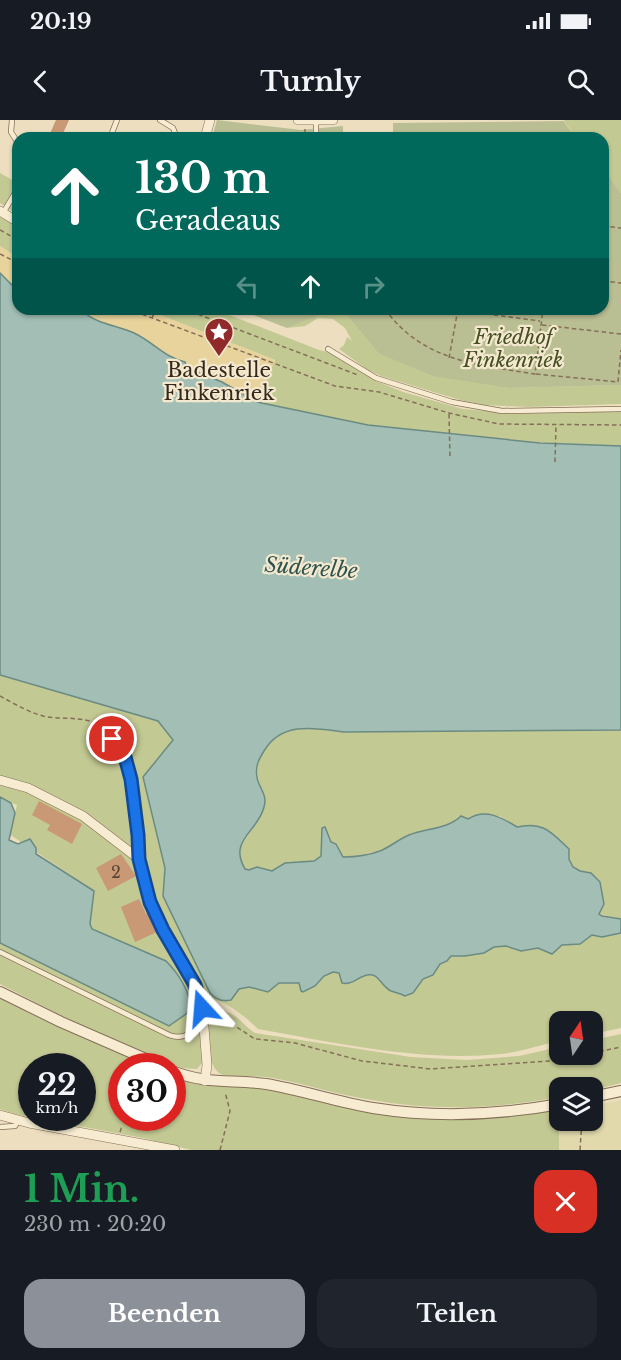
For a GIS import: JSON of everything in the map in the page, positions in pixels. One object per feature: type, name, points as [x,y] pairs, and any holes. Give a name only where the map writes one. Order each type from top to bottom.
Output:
[{"type":"street","points":[[302,122],[333,120]]},
{"type":"street","points":[[0,780],[28,789],[83,816],[139,859],[150,902],[202,1002],[207,1069],[205,1081]]},
{"type":"street","points":[[0,992],[132,1053]]},
{"type":"street","points":[[186,1075],[205,1081],[257,1083],[372,1107],[436,1113],[487,1113],[549,1105]]},
{"type":"street","points":[[603,1095],[621,1091]]},
{"type":"street","points":[[0,1115],[18,1120]]},
{"type":"street","points":[[77,1131],[176,1150]]},
{"type":"lane","points":[[160,120],[173,128],[175,132]]},
{"type":"lane","points":[[2,212],[12,197]]},
{"type":"lane","points":[[328,349],[376,378],[452,402],[502,411],[621,409]]},
{"type":"lane","points":[[112,739],[125,757],[131,779],[139,859]]},
{"type":"lane","points":[[0,952],[169,1035],[186,1036],[204,1022]]},
{"type":"lane","points":[[0,1127],[15,1126],[18,1122]]},
{"type":"path","points":[[144,315],[271,364]]},
{"type":"path","points":[[200,315],[356,375],[376,378]]},
{"type":"path","points":[[390,315],[431,349],[449,358],[536,374],[618,382],[621,350]]},
{"type":"path","points":[[449,358],[457,315]]},
{"type":"path","points":[[496,315],[541,321]]},
{"type":"path","points":[[536,374],[542,315]]},
{"type":"path","points":[[541,325],[621,334]]},
{"type":"path","points":[[449,415],[450,459]]},
{"type":"path","points":[[555,462],[556,427]]},
{"type":"path","points":[[0,696],[41,716],[83,719],[102,726],[112,739]]},
{"type":"path","points":[[219,1014],[255,1039],[295,1043],[362,1061],[431,1070],[549,1061]]},
{"type":"path","points":[[603,1051],[621,1047]]},
{"type":"path","points":[[220,1150],[230,1111],[222,1082]]},
{"type":"path","points":[[580,1150],[581,1131]]},
{"type":"shaded area","points":[[621,1100],[621,1150],[559,1150],[559,1131],[603,1131],[603,1104]]},
{"type":"green space","points":[[217,120],[301,130],[343,126],[343,132],[214,132]]},
{"type":"green space","points":[[564,120],[621,120],[621,193],[609,176],[609,132],[571,132]]},
{"type":"green space","points":[[564,121],[571,132],[393,132],[393,123]]},
{"type":"green space","points":[[0,173],[12,180],[12,211],[0,203]]},
{"type":"green space","name":"Friedhof Finkenriek","points":[[609,176],[621,193],[621,385],[510,388],[433,376],[378,353],[347,315],[609,315]]},
{"type":"green space","points":[[0,215],[12,223],[12,254],[0,246]]},
{"type":"green space","points":[[160,315],[229,315],[332,353],[376,381],[403,392],[463,409],[520,414],[621,411],[621,446],[432,433],[369,425],[257,402],[275,360]]},
{"type":"green space","points":[[253,315],[320,315],[287,328]]},
{"type":"green space","points":[[320,315],[347,315],[378,353],[510,388],[621,385],[621,404],[528,407],[485,405],[460,400],[368,370],[339,349],[344,345],[347,337],[352,341],[345,328],[333,319],[318,318],[305,326],[287,328]]},
{"type":"green space","points":[[0,675],[158,721],[173,741],[143,778],[165,868],[163,896],[231,1000],[239,989],[249,987],[268,992],[279,983],[299,983],[303,992],[333,972],[339,973],[350,984],[366,976],[378,976],[392,990],[413,993],[423,979],[433,975],[440,964],[451,956],[484,953],[494,947],[506,946],[521,951],[538,948],[552,954],[562,945],[580,944],[592,935],[602,937],[621,933],[621,1028],[603,1032],[603,1011],[549,1011],[549,1044],[501,1054],[471,1056],[409,1053],[258,1029],[234,1010],[220,1002],[207,999],[201,992],[196,993],[201,1019],[187,1033],[176,1036],[0,950],[0,943],[169,1026],[177,1020],[89,934],[87,886],[9,834],[17,805],[0,798]]},
{"type":"green space","points":[[305,727],[344,732],[621,730],[621,919],[599,914],[586,871],[577,870],[574,867],[569,849],[557,838],[546,829],[534,826],[517,827],[500,816],[457,820],[450,826],[436,827],[408,836],[380,851],[361,857],[343,857],[336,844],[331,842],[325,828],[322,829],[321,856],[314,861],[285,863],[272,871],[257,867],[245,869],[241,862],[240,847],[257,823],[263,790],[259,783],[258,766],[263,750],[268,743],[287,731]]},
{"type":"green space","points":[[0,954],[166,1037],[185,1039],[201,1028],[202,1063],[197,1069],[186,1068],[186,1053],[147,1053],[68,1019],[0,984]]},
{"type":"green space","points":[[0,997],[123,1053],[108,1053],[108,1131],[186,1131],[186,1081],[196,1084],[262,1088],[385,1114],[549,1108],[549,1131],[559,1131],[559,1150],[191,1150],[96,1129],[96,1053],[18,1053],[18,1115],[0,1109]]},
{"type":"green space","points":[[220,1010],[236,1017],[255,1033],[411,1057],[467,1060],[519,1056],[549,1049],[549,1065],[603,1065],[603,1038],[621,1034],[621,1083],[603,1088],[603,1077],[549,1077],[549,1099],[489,1106],[442,1107],[395,1104],[359,1098],[273,1078],[223,1075],[213,1065],[208,1041],[208,1016],[219,1015]]},
{"type":"sand","points":[[0,246],[12,254],[12,285],[0,273]]},
{"type":"sand","name":"Badestelle Finkenriek","points":[[159,315],[275,360],[257,402],[222,382],[187,368],[185,362],[172,357],[136,334],[89,316]]},
{"type":"water","name":"Süderelbe","points":[[0,273],[12,285],[12,315],[88,315],[136,334],[172,357],[185,362],[187,368],[222,382],[257,402],[368,425],[540,443],[621,446],[621,730],[344,732],[311,728],[290,731],[271,741],[259,760],[257,773],[265,798],[264,807],[261,816],[242,843],[240,851],[245,869],[257,867],[272,871],[285,863],[314,861],[321,856],[322,828],[325,827],[331,842],[336,844],[343,857],[353,857],[380,851],[409,835],[444,826],[461,816],[468,819],[481,814],[493,815],[517,827],[534,826],[546,829],[569,849],[569,859],[573,867],[591,873],[600,882],[604,904],[599,914],[621,919],[621,933],[602,937],[592,935],[580,944],[562,945],[552,954],[538,948],[521,951],[506,946],[494,947],[484,953],[451,956],[440,964],[433,975],[423,979],[413,993],[405,996],[387,989],[373,975],[342,983],[339,973],[333,972],[303,992],[299,983],[279,983],[268,992],[249,987],[239,989],[231,1000],[219,1000],[210,993],[163,896],[165,868],[143,777],[173,740],[158,721],[0,675]]},
{"type":"water","points":[[0,797],[11,803],[15,813],[9,840],[18,844],[30,839],[36,848],[36,854],[94,891],[90,924],[92,929],[166,961],[179,976],[188,994],[191,1007],[186,1014],[169,1026],[0,943]]},
{"type":"building","points":[[56,120],[69,120],[64,132],[51,132]]},
{"type":"building","points":[[39,801],[82,824],[72,844],[47,830],[50,825],[32,815]]},
{"type":"building","points":[[121,854],[136,876],[108,891],[96,868]]},
{"type":"building","points":[[139,899],[157,932],[135,942],[121,907]]},
{"type":"place","name":"Badestelle Finkenriek","points":[[219,358]]},
{"type":"route","points":[[112,739],[125,757],[131,779],[141,872],[150,902],[163,930],[195,985],[202,1008]]}]
